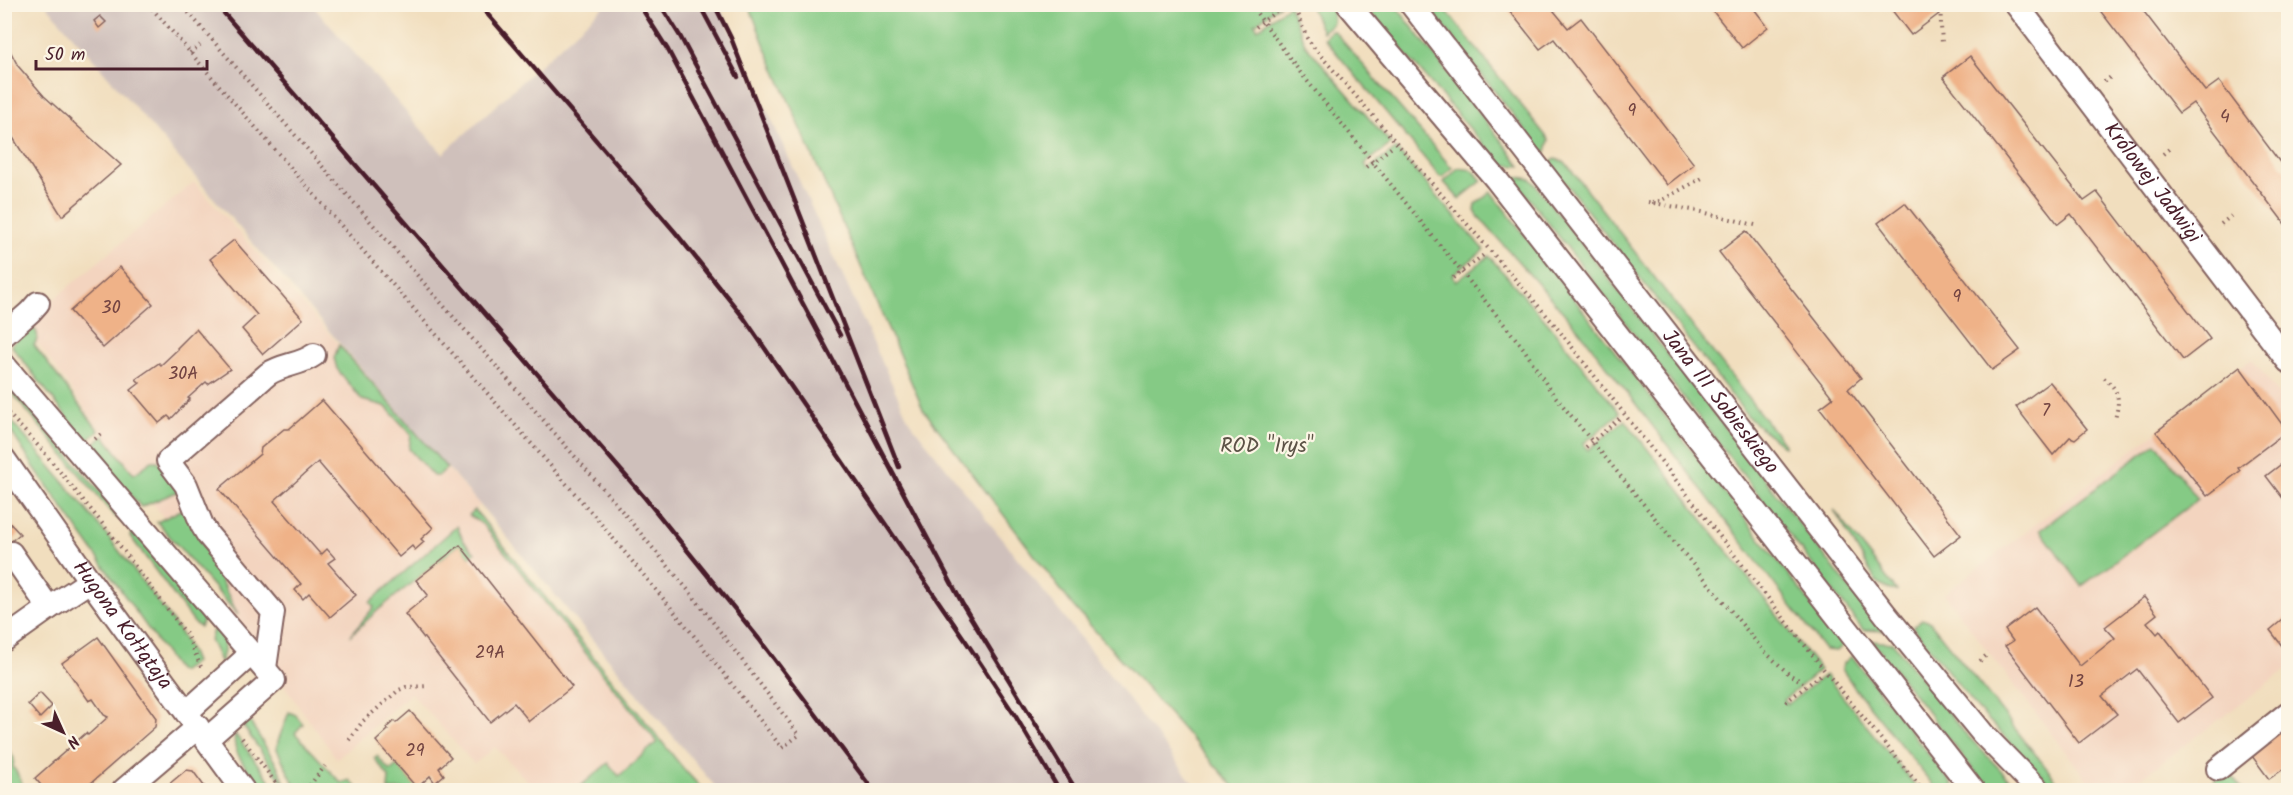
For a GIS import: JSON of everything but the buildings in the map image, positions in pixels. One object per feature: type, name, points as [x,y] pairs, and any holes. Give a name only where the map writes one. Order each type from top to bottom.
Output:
[{"type":"street","name":"Jana III Sobieskiego","points":[[1348,4],[1496,179],[1973,790]]},
{"type":"street","name":"Jana III Sobieskiego","points":[[1411,4],[1899,630],[1983,734],[2038,790]]},
{"type":"street","name":"Królowej Jadwigi","points":[[2016,4],[2289,361]]},
{"type":"street","points":[[4,335],[38,303]]},
{"type":"street","points":[[124,790],[264,667],[273,612],[208,535],[186,485],[168,461],[268,374],[284,366],[301,363],[314,355]]},
{"type":"street","points":[[4,365],[264,667]]},
{"type":"street","name":"Hugona Kołłątaja","points":[[4,459],[243,790]]},
{"type":"street","points":[[4,559],[12,553],[49,608]]},
{"type":"street","points":[[4,639],[90,580]]},
{"type":"street","points":[[197,726],[264,667]]},
{"type":"street","points":[[2218,768],[2289,712]]},
{"type":"path","points":[[148,4],[624,550],[782,748],[799,735],[693,596],[619,507],[182,4]]},
{"type":"path","points":[[1250,4],[1373,162],[1524,349],[1550,390],[1592,442],[1763,650],[1790,675],[1807,684]]},
{"type":"path","points":[[1256,27],[1285,4]]},
{"type":"path","points":[[1293,4],[1306,38],[1315,50],[1554,324],[1825,671],[1923,790]]},
{"type":"path","points":[[1940,4],[1942,45]]},
{"type":"path","points":[[190,53],[200,45]]},
{"type":"path","points":[[2104,82],[2112,76]]},
{"type":"path","points":[[1366,167],[1392,147]]},
{"type":"path","points":[[2163,154],[2169,149]]},
{"type":"path","points":[[1702,178],[1660,201],[1648,202],[1755,225]]},
{"type":"path","points":[[2221,224],[2231,216]]},
{"type":"path","points":[[1454,278],[1485,254]]},
{"type":"path","points":[[2104,378],[2115,387],[2119,395],[2115,419]]},
{"type":"path","points":[[4,409],[102,524],[187,635],[206,678]]},
{"type":"path","points":[[1586,447],[1621,417]]},
{"type":"path","points":[[1980,661],[1989,653]]},
{"type":"path","points":[[1786,702],[1822,673]]},
{"type":"path","points":[[349,740],[363,721],[399,690],[406,687],[429,686]]},
{"type":"path","points":[[237,730],[281,790]]},
{"type":"path","points":[[306,790],[325,766]]},
{"type":"shaded area","points":[[46,5],[312,5],[443,154],[605,5],[719,5],[909,421],[1198,790],[718,790],[480,505]]},
{"type":"shaded area","points":[[194,182],[339,345],[334,362],[362,400],[385,406],[411,434],[409,449],[433,476],[438,476],[447,468],[480,505],[475,510],[703,790],[536,790],[495,747],[474,764],[411,693],[337,759],[24,324]]},
{"type":"shaded area","points":[[2252,359],[2288,407],[2288,668],[2125,790],[2095,790],[1944,594]]},
{"type":"green space","name":"ROD \"Irys\"","points":[[749,5],[1280,5],[1255,24],[1258,29],[1289,5],[1305,44],[1391,144],[1365,164],[1368,169],[1396,149],[1484,250],[1452,275],[1456,281],[1489,256],[1551,327],[1620,413],[1583,444],[1588,450],[1625,420],[1820,670],[1784,700],[1788,704],[1825,675],[1919,790],[1237,790],[1073,606],[923,409]]},
{"type":"green space","points":[[1310,5],[1332,5],[1333,23],[1322,32]]},
{"type":"green space","points":[[1364,5],[1395,5],[1521,166],[1501,165]]},
{"type":"green space","points":[[1427,5],[1442,5],[1549,140],[1546,152],[1543,153]]},
{"type":"green space","points":[[1330,31],[1334,31],[1452,168],[1443,177],[1440,177],[1324,38]]},
{"type":"green space","points":[[1555,159],[1565,162],[1784,444],[1784,447],[1750,419],[1550,163]]},
{"type":"green space","points":[[1458,168],[1473,170],[1482,181],[1459,199],[1444,182]]},
{"type":"green space","points":[[1512,176],[1531,179],[1883,631],[1863,630]]},
{"type":"green space","points":[[1491,192],[1843,645],[1837,651],[1825,650],[1578,329],[1478,216],[1475,211],[1476,204]]},
{"type":"green space","points":[[31,327],[37,335],[34,345],[99,431],[86,442],[11,345]]},
{"type":"green space","points":[[339,345],[447,468],[438,476],[433,476],[409,449],[411,434],[385,406],[362,400],[337,369],[334,358]]},
{"type":"green space","points":[[15,391],[122,518],[114,516],[12,393]]},
{"type":"green space","points":[[5,414],[126,559],[178,630],[195,662],[181,672],[177,670],[34,467],[5,422]]},
{"type":"green space","points":[[104,436],[134,474],[152,461],[158,461],[179,491],[141,507],[89,447]]},
{"type":"green space","points":[[2156,443],[2198,499],[2082,586],[2040,530]]},
{"type":"green space","points":[[185,508],[238,615],[157,522]]},
{"type":"green space","points":[[475,510],[703,790],[576,790],[608,763],[619,776],[657,742],[483,525],[469,515]]},
{"type":"green space","points":[[1834,510],[1897,591],[1877,583]]},
{"type":"green space","points":[[457,526],[463,540],[475,553],[470,557],[459,545],[377,611],[350,636],[374,607],[370,602]]},
{"type":"green space","points":[[132,530],[207,614],[200,627],[195,624],[130,536]]},
{"type":"green space","points":[[1922,619],[1930,622],[2064,790],[2056,790],[1977,708],[1913,627]]},
{"type":"green space","points":[[218,629],[223,634],[224,651],[221,663],[210,640],[213,630]]},
{"type":"green space","points":[[1872,641],[1893,643],[1963,731],[2020,790],[1989,790]]},
{"type":"green space","points":[[1852,656],[1956,790],[1937,790],[1854,687],[1842,669],[1843,664]]},
{"type":"green space","points":[[289,712],[296,715],[303,724],[295,733],[341,783],[350,780],[359,790],[297,790],[277,749]]},
{"type":"green space","points":[[247,717],[277,765],[288,790],[241,723]]},
{"type":"green space","points":[[235,734],[277,790],[264,790],[249,771],[239,757],[234,742]]},
{"type":"green space","points":[[5,747],[14,758],[13,767],[27,790],[5,790]]},
{"type":"green space","points":[[377,756],[390,771],[397,765],[417,788],[388,790],[389,777],[374,758]]},
{"type":"green space","points":[[2228,771],[2243,790],[2207,790],[2206,787]]},
{"type":"railway","points":[[216,4],[645,498],[759,639],[873,790]]},
{"type":"railway","points":[[639,4],[668,50],[963,605],[1076,790]]},
{"type":"railway","points":[[660,4],[680,36],[840,335]]},
{"type":"railway","points":[[699,4],[738,77]]},
{"type":"railway","points":[[714,4],[731,38],[899,467]]},
{"type":"railway","points":[[483,9],[675,232],[744,318],[965,640],[1016,717],[1059,790]]}]
